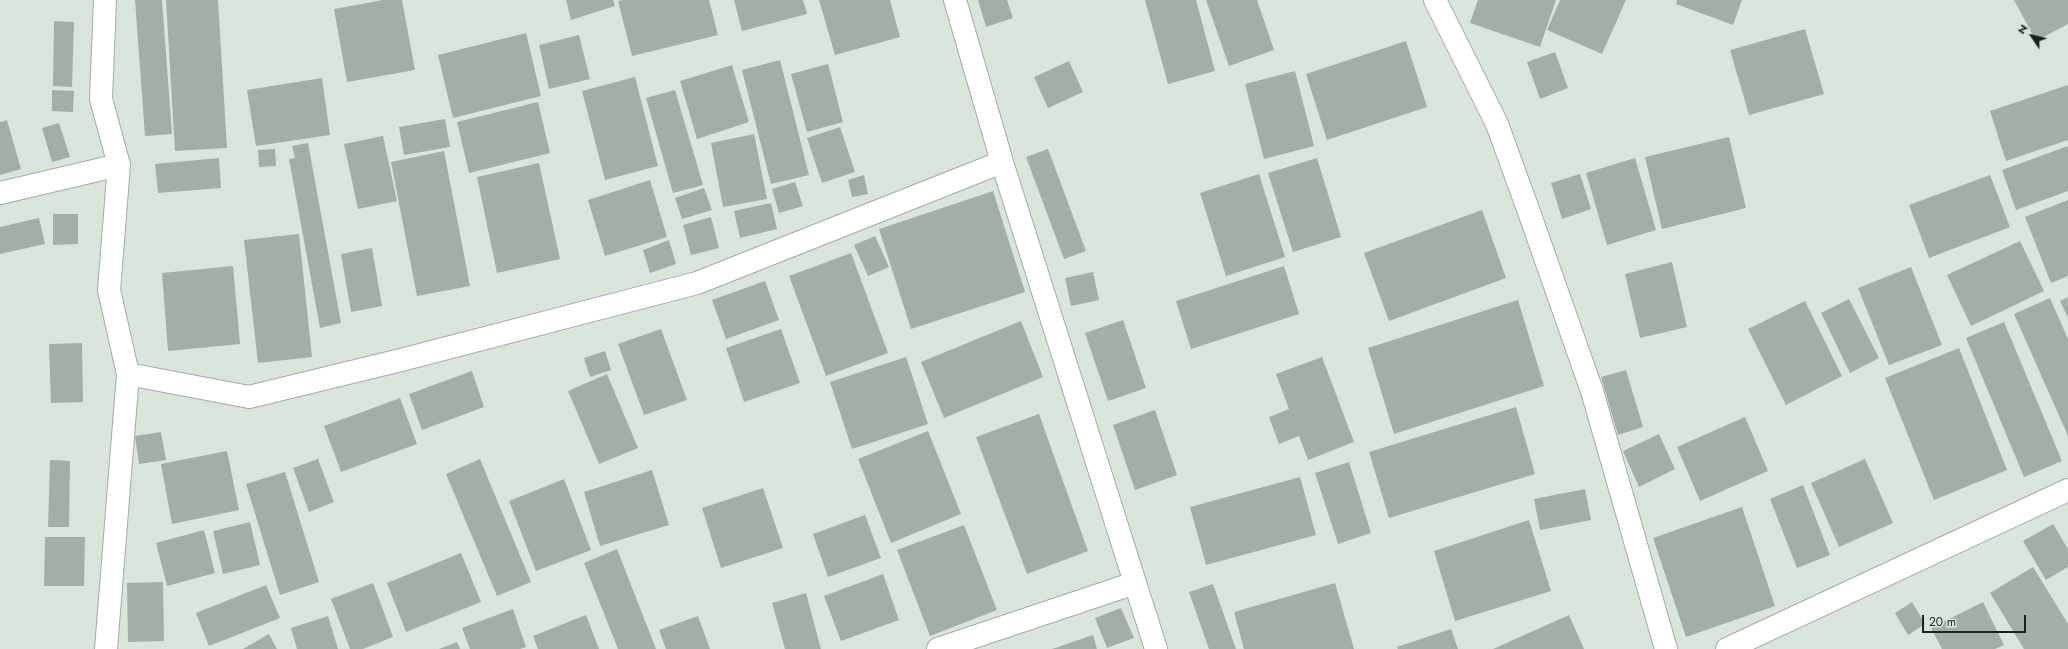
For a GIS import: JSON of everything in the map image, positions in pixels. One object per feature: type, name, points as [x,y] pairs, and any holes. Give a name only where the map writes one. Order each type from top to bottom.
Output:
[{"type":"street","points":[[99,648],[128,374],[109,290],[119,165],[101,98],[105,0]]},
{"type":"street","points":[[955,0],[1002,162],[1156,649]]},
{"type":"street","points":[[1435,0],[1497,124],[1529,212],[1592,391],[1666,649]]},
{"type":"street","points":[[128,374],[249,397],[393,362],[697,283],[1002,162]]},
{"type":"street","points":[[0,193],[119,165]]},
{"type":"street","points":[[1727,649],[2068,490]]},
{"type":"street","points":[[938,649],[1136,583]]},
{"type":"building","points":[[135,0],[162,0],[172,134],[145,136]]},
{"type":"building","points":[[166,0],[218,0],[227,148],[175,151]]},
{"type":"building","points":[[383,0],[402,0],[415,70],[347,82],[334,9]]},
{"type":"building","points":[[566,0],[613,0],[615,6],[571,20]]},
{"type":"building","points":[[709,0],[718,35],[632,56],[618,1]]},
{"type":"building","points":[[734,0],[803,0],[807,14],[742,31]]},
{"type":"building","points":[[819,0],[890,0],[900,37],[835,55]]},
{"type":"building","points":[[978,0],[1007,0],[1013,18],[986,27]]},
{"type":"building","points":[[1145,0],[1196,0],[1215,71],[1168,84]]},
{"type":"building","points":[[1206,0],[1257,0],[1274,50],[1229,66]]},
{"type":"building","points":[[1478,0],[1556,0],[1540,47],[1470,23]]},
{"type":"building","points":[[1560,0],[1626,0],[1602,54],[1547,30]]},
{"type":"building","points":[[1677,0],[1742,0],[1733,25],[1676,4]]},
{"type":"building","points":[[2014,0],[2068,0],[2068,24],[2036,41]]},
{"type":"building","points":[[54,21],[74,22],[72,87],[53,86]]},
{"type":"building","points":[[1805,29],[1824,94],[1749,115],[1730,50]]},
{"type":"building","points":[[526,33],[541,96],[453,118],[438,55]]},
{"type":"building","points":[[579,35],[590,79],[549,89],[539,45]]},
{"type":"building","points":[[1406,41],[1427,107],[1327,140],[1306,74]]},
{"type":"building","points":[[1555,52],[1568,88],[1540,99],[1527,62]]},
{"type":"building","points":[[780,60],[809,175],[771,184],[742,70]]},
{"type":"building","points":[[1069,61],[1083,92],[1048,108],[1034,77]]},
{"type":"building","points":[[828,64],[843,122],[807,132],[791,74]]},
{"type":"building","points":[[732,65],[749,122],[697,139],[680,81]]},
{"type":"building","points":[[1295,71],[1314,146],[1264,159],[1245,84]]},
{"type":"building","points":[[635,77],[658,166],[605,180],[582,91]]},
{"type":"building","points":[[322,78],[330,135],[256,146],[247,90]]},
{"type":"building","points":[[2068,85],[2068,140],[2006,161],[1990,111]]},
{"type":"building","points":[[52,90],[74,91],[73,112],[52,111]]},
{"type":"building","points":[[675,90],[703,185],[673,193],[646,98]]},
{"type":"building","points":[[538,102],[550,153],[469,173],[457,122]]},
{"type":"building","points":[[445,119],[450,147],[404,155],[399,127]]},
{"type":"building","points":[[7,120],[21,169],[0,175],[0,122]]},
{"type":"building","points":[[59,123],[70,157],[52,162],[42,128]]},
{"type":"building","points":[[840,127],[855,172],[822,183],[807,138]]},
{"type":"building","points":[[754,134],[767,199],[723,207],[711,143]]},
{"type":"building","points":[[383,136],[397,201],[358,209],[344,144]]},
{"type":"building","points":[[1729,137],[1746,208],[1662,229],[1645,157]]},
{"type":"building","points":[[308,143],[341,323],[320,328],[289,159],[295,158],[292,146]]},
{"type":"building","points":[[2068,146],[2068,191],[2016,210],[2002,170]]},
{"type":"building","points":[[275,149],[276,166],[259,167],[258,150]]},
{"type":"building","points":[[1048,149],[1086,251],[1064,259],[1026,157]]},
{"type":"building","points":[[444,151],[470,286],[417,296],[391,162]]},
{"type":"building","points":[[219,158],[221,188],[158,193],[155,164]]},
{"type":"building","points":[[1317,158],[1341,237],[1293,252],[1268,173]]},
{"type":"building","points":[[1635,158],[1656,230],[1607,245],[1586,173]]},
{"type":"building","points":[[539,163],[560,259],[497,273],[477,177]]},
{"type":"building","points":[[1259,174],[1285,257],[1226,276],[1200,193]]},
{"type":"building","points":[[1580,174],[1591,209],[1562,219],[1551,183]]},
{"type":"building","points":[[864,175],[868,194],[852,197],[848,180]]},
{"type":"building","points":[[1990,175],[2010,227],[1929,258],[1909,205]]},
{"type":"building","points":[[650,180],[667,237],[605,256],[588,200]]},
{"type":"building","points":[[795,182],[803,206],[779,213],[772,189]]},
{"type":"building","points":[[704,188],[712,210],[682,219],[675,198]]},
{"type":"building","points":[[993,191],[1025,292],[911,329],[879,229]]},
{"type":"building","points":[[2068,200],[2068,276],[2051,283],[2025,217]]},
{"type":"building","points":[[771,203],[777,229],[740,238],[734,211]]},
{"type":"building","points":[[1482,210],[1506,278],[1389,321],[1364,253]]},
{"type":"building","points":[[53,214],[78,214],[78,244],[53,245]]},
{"type":"building","points":[[711,217],[719,248],[691,255],[683,225]]},
{"type":"building","points":[[39,218],[45,244],[0,254],[0,227]]},
{"type":"building","points":[[299,234],[312,357],[258,363],[244,240]]},
{"type":"building","points":[[875,236],[889,267],[868,276],[854,245]]},
{"type":"building","points":[[669,240],[676,264],[650,273],[643,250]]},
{"type":"building","points":[[2020,241],[2044,291],[1971,326],[1947,275]]},
{"type":"building","points":[[372,248],[382,306],[351,312],[341,254]]},
{"type":"building","points":[[851,253],[888,353],[826,376],[789,276]]},
{"type":"building","points":[[1672,262],[1687,327],[1640,338],[1625,274]]},
{"type":"building","points":[[233,266],[240,344],[168,351],[162,273]]},
{"type":"building","points":[[1284,266],[1299,314],[1191,349],[1176,301]]},
{"type":"building","points":[[1911,267],[1942,345],[1889,365],[1858,288]]},
{"type":"building","points":[[1093,272],[1099,300],[1071,306],[1065,278]]},
{"type":"building","points":[[765,281],[779,320],[726,339],[712,300]]},
{"type":"building","points":[[2068,297],[2068,318],[2060,301]]},
{"type":"building","points":[[2050,298],[2068,339],[2068,436],[2014,314]]},
{"type":"building","points":[[1849,299],[1879,358],[1850,373],[1821,313]]},
{"type":"building","points":[[1518,300],[1544,386],[1394,434],[1368,348]]},
{"type":"building","points":[[1805,301],[1842,376],[1786,405],[1748,329]]},
{"type":"building","points":[[1123,320],[1146,388],[1108,401],[1085,333]]},
{"type":"building","points":[[1021,321],[1043,377],[944,418],[921,362]]},
{"type":"building","points":[[2004,322],[2062,461],[2024,477],[1966,338]]},
{"type":"building","points":[[661,329],[687,400],[644,415],[618,344]]},
{"type":"building","points":[[781,329],[800,383],[744,402],[726,348]]},
{"type":"building","points":[[82,343],[83,402],[51,403],[49,344]]},
{"type":"building","points":[[1959,348],[2007,470],[1934,500],[1885,378]]},
{"type":"building","points":[[605,351],[611,370],[590,377],[584,358]]},
{"type":"building","points":[[906,357],[928,424],[852,449],[830,382]]},
{"type":"building","points":[[1322,357],[1354,442],[1308,460],[1299,436],[1279,444],[1269,417],[1289,409],[1276,374]]},
{"type":"building","points":[[1626,370],[1643,427],[1618,435],[1601,377]]},
{"type":"building","points":[[472,371],[484,407],[422,430],[409,394]]},
{"type":"building","points":[[607,374],[638,448],[599,464],[568,391]]},
{"type":"building","points":[[400,398],[417,444],[341,472],[324,426]]},
{"type":"building","points":[[1516,407],[1535,474],[1389,518],[1369,452]]},
{"type":"building","points":[[1155,410],[1177,475],[1135,490],[1113,425]]},
{"type":"building","points":[[1039,414],[1088,551],[1027,574],[976,437]]},
{"type":"building","points":[[1745,417],[1768,471],[1700,501],[1677,447]]},
{"type":"building","points":[[928,431],[961,514],[891,543],[858,459]]},
{"type":"building","points":[[161,432],[166,460],[139,464],[135,436]]},
{"type":"building","points":[[1659,434],[1675,469],[1639,487],[1623,451]]},
{"type":"building","points":[[227,451],[239,510],[172,524],[161,464]]},
{"type":"building","points":[[318,459],[334,502],[309,512],[293,468]]},
{"type":"building","points":[[480,459],[531,582],[497,596],[446,474]]},
{"type":"building","points":[[1865,459],[1893,523],[1839,547],[1811,483]]},
{"type":"building","points":[[50,460],[70,461],[69,527],[48,527]]},
{"type":"building","points":[[1349,462],[1371,533],[1338,544],[1315,473]]},
{"type":"building","points":[[652,470],[669,525],[600,546],[584,492]]},
{"type":"building","points":[[285,472],[319,582],[280,595],[246,484]]},
{"type":"building","points":[[1300,477],[1316,535],[1206,565],[1190,507]]},
{"type":"building","points":[[564,479],[591,550],[536,571],[509,501]]},
{"type":"building","points":[[1803,485],[1830,555],[1797,568],[1770,499]]},
{"type":"building","points":[[763,488],[783,548],[721,568],[702,508]]},
{"type":"building","points":[[1585,489],[1591,520],[1540,530],[1534,499]]},
{"type":"building","points":[[1742,507],[1775,606],[1686,637],[1653,538]]},
{"type":"building","points":[[865,515],[881,558],[828,577],[813,534]]},
{"type":"building","points":[[1529,520],[1551,591],[1455,621],[1434,551]]},
{"type":"building","points":[[250,522],[260,565],[223,574],[213,531]]},
{"type":"building","points":[[2053,524],[2068,549],[2068,567],[2046,580],[2023,541]]},
{"type":"building","points":[[964,525],[997,610],[930,636],[897,550]]},
{"type":"building","points":[[204,530],[215,573],[167,586],[156,543]]},
{"type":"building","points":[[45,537],[85,537],[84,586],[44,586]]},
{"type":"building","points":[[617,549],[656,649],[618,649],[584,563]]},
{"type":"building","points":[[461,553],[481,602],[406,632],[387,583]]},
{"type":"building","points":[[2033,567],[2068,624],[2068,649],[2024,649],[1990,593]]},
{"type":"building","points":[[883,574],[899,620],[841,641],[824,596]]},
{"type":"building","points":[[163,582],[164,641],[128,642],[127,583]]},
{"type":"building","points":[[373,583],[393,637],[363,649],[350,649],[331,599]]},
{"type":"building","points":[[1335,583],[1354,649],[1244,649],[1234,612]]},
{"type":"building","points":[[1213,584],[1236,649],[1209,649],[1189,592]]},
{"type":"building","points":[[266,585],[280,618],[209,646],[196,613]]},
{"type":"building","points":[[806,593],[821,649],[785,649],[772,603]]},
{"type":"building","points":[[1912,602],[1925,624],[1908,635],[1895,613]]},
{"type":"building","points":[[1983,602],[2004,645],[1995,649],[1942,649],[1931,628]]},
{"type":"building","points":[[1121,608],[1134,638],[1107,648],[1095,618]]},
{"type":"building","points":[[513,609],[526,647],[520,649],[470,649],[462,628]]},
{"type":"building","points":[[586,615],[599,649],[538,649],[533,636]]},
{"type":"building","points":[[1569,615],[1584,649],[1493,649]]},
{"type":"building","points":[[328,616],[338,649],[297,649],[291,628]]},
{"type":"building","points":[[698,616],[710,649],[666,649],[659,630]]},
{"type":"building","points":[[1451,629],[1458,649],[1398,649],[1397,647]]},
{"type":"building","points":[[269,634],[277,649],[243,649]]},
{"type":"building","points":[[1093,635],[1097,649],[1052,649]]},
{"type":"building","points":[[457,642],[460,649],[439,649]]}]
